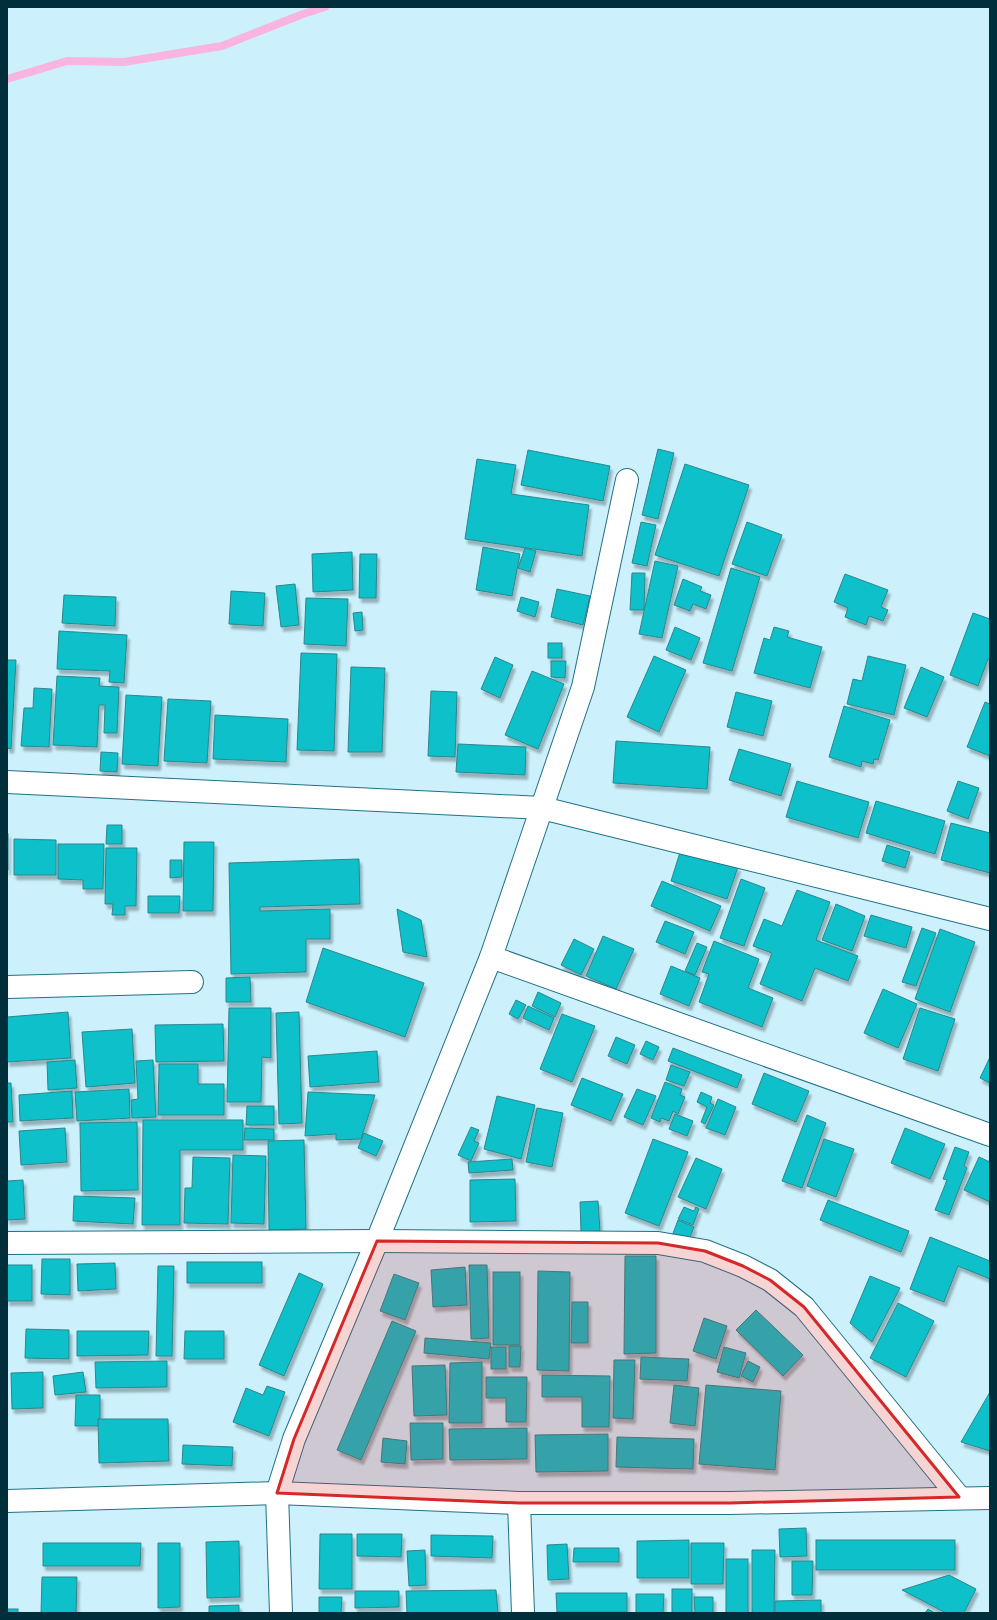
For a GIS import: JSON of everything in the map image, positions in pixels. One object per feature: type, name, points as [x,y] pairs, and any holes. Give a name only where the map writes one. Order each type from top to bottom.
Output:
[{"type":"street","points":[[281,1613],[277,1493],[294,1439],[377,1241],[491,957],[583,686],[627,480]]},
{"type":"street","points":[[7,782],[542,808],[990,919]]},
{"type":"street","points":[[491,957],[990,1135]]},
{"type":"street","points":[[7,987],[192,982]]},
{"type":"street","points":[[7,1243],[377,1241],[658,1243],[705,1251],[743,1266],[770,1280],[804,1308],[959,1497]]},
{"type":"street","points":[[7,1501],[277,1493],[519,1503],[730,1503],[959,1497],[990,1498]]},
{"type":"street","points":[[519,1503],[523,1613]]},
{"type":"highlighted area","points":[[377,1241],[658,1243],[705,1251],[743,1266],[770,1280],[804,1307],[959,1497],[730,1503],[519,1503],[277,1493],[294,1439]]},
{"type":"building","points":[[658,449],[674,453],[658,519],[642,515]]},
{"type":"building","points":[[528,450],[610,466],[603,501],[521,485]]},
{"type":"building","points":[[477,459],[516,465],[511,494],[589,505],[582,556],[465,539]]},
{"type":"building","points":[[685,464],[749,485],[719,576],[655,555]]},
{"type":"building","points":[[641,522],[656,525],[647,566],[632,563]]},
{"type":"building","points":[[747,522],[782,535],[767,576],[732,564]]},
{"type":"building","points":[[483,547],[520,554],[512,596],[476,590]]},
{"type":"building","points":[[525,548],[536,551],[530,572],[518,568]]},
{"type":"building","points":[[352,552],[353,590],[313,592],[312,554]]},
{"type":"building","points":[[360,554],[377,554],[376,598],[359,598]]},
{"type":"building","points":[[655,561],[678,566],[662,638],[639,634]]},
{"type":"building","points":[[731,568],[760,577],[732,671],[703,663]]},
{"type":"building","points":[[632,573],[645,573],[644,610],[630,610]]},
{"type":"building","points":[[845,574],[888,590],[881,607],[888,610],[883,621],[869,616],[866,625],[845,617],[848,608],[834,602]]},
{"type":"building","points":[[683,579],[702,587],[700,591],[711,595],[706,609],[693,604],[690,611],[674,605]]},
{"type":"building","points":[[295,584],[299,625],[281,627],[276,586]]},
{"type":"building","points":[[557,589],[590,596],[583,625],[551,617]]},
{"type":"building","points":[[231,591],[265,593],[263,626],[229,624]]},
{"type":"building","points":[[64,595],[116,597],[115,626],[62,623]]},
{"type":"building","points":[[521,597],[539,602],[535,617],[517,611]]},
{"type":"building","points":[[306,598],[348,599],[346,646],[304,644]]},
{"type":"building","points":[[362,612],[363,630],[355,631],[353,613]]},
{"type":"building","points":[[973,613],[990,619],[990,660],[988,659],[978,686],[950,675]]},
{"type":"building","points":[[675,627],[700,638],[691,660],[666,650]]},
{"type":"building","points":[[774,627],[789,631],[787,637],[822,647],[810,688],[754,673],[764,638],[770,640]]},
{"type":"building","points":[[59,631],[127,635],[124,683],[109,682],[110,671],[57,669]]},
{"type":"building","points":[[548,643],[562,643],[562,658],[548,658]]},
{"type":"building","points":[[301,653],[337,654],[334,751],[297,750]]},
{"type":"building","points":[[654,656],[686,670],[659,732],[627,717]]},
{"type":"building","points":[[868,656],[906,665],[894,715],[847,704],[853,679],[862,681]]},
{"type":"building","points":[[495,657],[513,665],[500,698],[481,689]]},
{"type":"building","points":[[7,660],[16,660],[11,749],[7,748]]},
{"type":"building","points":[[551,661],[566,661],[565,678],[551,677]]},
{"type":"building","points":[[351,667],[385,668],[382,752],[348,752]]},
{"type":"building","points":[[921,667],[944,677],[927,717],[904,708]]},
{"type":"building","points":[[532,671],[564,684],[538,749],[505,735]]},
{"type":"building","points":[[57,676],[100,678],[99,686],[119,687],[117,733],[104,733],[105,705],[99,705],[97,747],[53,745]]},
{"type":"building","points":[[34,688],[52,689],[49,747],[21,746],[24,708],[33,708]]},
{"type":"building","points":[[431,691],[457,692],[455,757],[428,756]]},
{"type":"building","points":[[736,692],[772,701],[763,736],[727,727]]},
{"type":"building","points":[[126,695],[162,697],[158,766],[122,764]]},
{"type":"building","points":[[168,699],[211,701],[207,763],[164,761]]},
{"type":"building","points":[[985,702],[990,704],[990,756],[967,747]]},
{"type":"building","points":[[844,706],[890,720],[878,760],[874,759],[873,764],[862,761],[861,767],[829,757]]},
{"type":"building","points":[[215,715],[288,719],[286,762],[213,759]]},
{"type":"building","points":[[616,741],[710,747],[707,789],[613,783]]},
{"type":"building","points":[[458,744],[526,747],[525,775],[456,772]]},
{"type":"building","points":[[739,749],[791,764],[781,796],[729,780]]},
{"type":"building","points":[[101,752],[118,753],[117,772],[100,771]]},
{"type":"building","points":[[797,781],[869,802],[858,838],[786,817]]},
{"type":"building","points":[[958,781],[979,788],[968,819],[947,811]]},
{"type":"building","points":[[876,801],[945,821],[935,854],[866,833]]},
{"type":"building","points":[[951,823],[990,833],[990,873],[941,860]]},
{"type":"building","points":[[107,825],[122,825],[122,844],[106,844]]},
{"type":"building","points":[[8,834],[8,870],[7,870]]},
{"type":"building","points":[[14,839],[56,840],[56,875],[14,875]]},
{"type":"building","points":[[184,842],[214,842],[213,911],[183,911]]},
{"type":"building","points":[[58,844],[104,844],[103,889],[83,889],[83,880],[58,879]]},
{"type":"building","points":[[887,845],[910,852],[905,868],[882,861]]},
{"type":"building","points":[[106,848],[137,848],[136,906],[125,906],[125,915],[112,915],[113,904],[105,904]]},
{"type":"building","points":[[681,849],[738,867],[727,899],[671,881]]},
{"type":"building","points":[[359,859],[360,904],[260,907],[260,911],[330,909],[330,939],[306,939],[306,972],[231,974],[229,863]]},
{"type":"building","points":[[170,860],[182,860],[182,877],[170,878]]},
{"type":"building","points":[[741,879],[765,888],[744,946],[720,938]]},
{"type":"building","points":[[662,881],[721,906],[710,931],[651,906]]},
{"type":"building","points":[[797,890],[830,902],[816,940],[858,956],[848,981],[815,968],[802,1001],[760,984],[772,953],[753,946],[764,919],[782,926]]},
{"type":"building","points":[[148,896],[180,896],[179,913],[148,913]]},
{"type":"building","points":[[836,904],[865,916],[852,951],[822,940]]},
{"type":"building","points":[[397,909],[421,920],[427,957],[403,952]]},
{"type":"building","points":[[871,915],[912,927],[906,948],[864,936]]},
{"type":"building","points":[[665,921],[694,932],[685,954],[656,942]]},
{"type":"building","points":[[922,928],[936,933],[916,986],[902,982]]},
{"type":"building","points":[[940,929],[975,942],[950,1012],[915,999]]},
{"type":"building","points":[[603,936],[634,949],[616,989],[586,976]]},
{"type":"building","points":[[574,939],[594,949],[581,975],[561,965]]},
{"type":"building","points":[[714,941],[759,959],[748,988],[773,998],[762,1027],[699,1002],[709,974],[702,972]]},
{"type":"building","points":[[697,943],[707,947],[695,975],[685,971]]},
{"type":"building","points":[[323,948],[424,983],[405,1037],[306,1002]]},
{"type":"building","points":[[671,966],[700,978],[689,1006],[660,994]]},
{"type":"building","points":[[250,977],[251,1002],[226,1002],[226,978]]},
{"type":"building","points":[[883,989],[917,1004],[898,1048],[864,1033]]},
{"type":"building","points":[[538,992],[561,1003],[555,1017],[532,1006]]},
{"type":"building","points":[[516,1000],[526,1005],[518,1019],[509,1014]]},
{"type":"building","points":[[528,1006],[554,1018],[549,1030],[523,1018]]},
{"type":"building","points":[[229,1008],[271,1008],[271,1058],[262,1057],[261,1102],[227,1102]]},
{"type":"building","points":[[920,1008],[955,1019],[938,1071],[903,1059]]},
{"type":"building","points":[[68,1012],[71,1058],[7,1062],[7,1017]]},
{"type":"building","points":[[299,1012],[302,1123],[279,1124],[276,1013]]},
{"type":"building","points":[[562,1014],[595,1026],[572,1082],[540,1069]]},
{"type":"building","points":[[223,1024],[224,1061],[156,1062],[155,1025]]},
{"type":"building","points":[[132,1029],[135,1083],[86,1087],[82,1032]]},
{"type":"building","points":[[616,1037],[635,1045],[627,1064],[608,1056]]},
{"type":"building","points":[[646,1041],[659,1047],[653,1060],[640,1054]]},
{"type":"building","points":[[673,1048],[742,1075],[737,1088],[668,1061]]},
{"type":"building","points":[[377,1051],[379,1082],[310,1087],[308,1056]]},
{"type":"building","points":[[990,1057],[990,1083],[980,1078]]},
{"type":"building","points":[[75,1060],[77,1088],[48,1090],[47,1062]]},
{"type":"building","points":[[153,1060],[156,1117],[132,1118],[131,1100],[138,1099],[136,1061]]},
{"type":"building","points":[[159,1064],[198,1064],[198,1084],[224,1084],[224,1115],[158,1115]]},
{"type":"building","points":[[671,1065],[690,1072],[684,1086],[666,1080]]},
{"type":"building","points":[[764,1073],[809,1091],[796,1122],[752,1104]]},
{"type":"building","points":[[582,1078],[623,1094],[611,1121],[571,1105]]},
{"type":"building","points":[[665,1082],[682,1089],[680,1095],[685,1097],[678,1114],[673,1111],[669,1121],[661,1118],[660,1122],[651,1118]]},
{"type":"building","points":[[7,1083],[11,1083],[13,1122],[7,1122]]},
{"type":"building","points":[[129,1089],[130,1118],[77,1121],[75,1092]]},
{"type":"building","points":[[637,1089],[656,1096],[643,1125],[624,1117]]},
{"type":"building","points":[[72,1091],[73,1118],[20,1121],[19,1095]]},
{"type":"building","points":[[308,1092],[375,1095],[361,1139],[336,1140],[336,1134],[305,1136]]},
{"type":"building","points":[[701,1092],[712,1097],[710,1103],[714,1105],[705,1124],[701,1122],[707,1107],[697,1102]]},
{"type":"building","points":[[497,1096],[535,1105],[521,1159],[484,1149]]},
{"type":"building","points":[[718,1099],[736,1107],[725,1135],[706,1128]]},
{"type":"building","points":[[247,1106],[274,1106],[274,1125],[246,1125]]},
{"type":"building","points":[[537,1108],[563,1113],[552,1167],[526,1162]]},
{"type":"building","points":[[675,1114],[693,1121],[687,1136],[669,1129]]},
{"type":"building","points":[[807,1115],[826,1123],[802,1188],[782,1181]]},
{"type":"building","points":[[143,1120],[243,1120],[243,1150],[180,1150],[180,1225],[142,1225]]},
{"type":"building","points":[[137,1122],[138,1190],[81,1191],[80,1123]]},
{"type":"building","points":[[471,1127],[479,1130],[474,1141],[479,1143],[471,1161],[458,1155]]},
{"type":"building","points":[[65,1128],[67,1162],[21,1165],[19,1131]]},
{"type":"building","points":[[245,1128],[274,1129],[274,1140],[244,1140]]},
{"type":"building","points":[[905,1128],[945,1144],[930,1179],[891,1163]]},
{"type":"building","points":[[364,1133],[383,1141],[376,1156],[358,1148]]},
{"type":"building","points":[[653,1139],[688,1152],[659,1226],[625,1213]]},
{"type":"building","points":[[824,1139],[854,1149],[836,1197],[807,1186]]},
{"type":"building","points":[[304,1140],[306,1229],[269,1230],[268,1141]]},
{"type":"building","points":[[955,1147],[969,1152],[964,1166],[967,1168],[949,1215],[935,1210],[947,1180],[943,1179]]},
{"type":"building","points":[[233,1155],[266,1156],[264,1224],[231,1223]]},
{"type":"building","points":[[193,1157],[230,1158],[228,1224],[184,1223],[185,1188],[192,1188]]},
{"type":"building","points":[[979,1157],[990,1162],[990,1202],[964,1190]]},
{"type":"building","points":[[696,1158],[722,1169],[706,1209],[678,1197]]},
{"type":"building","points":[[512,1159],[513,1170],[469,1173],[468,1162]]},
{"type":"building","points":[[515,1179],[516,1221],[470,1222],[470,1180]]},
{"type":"building","points":[[23,1180],[25,1219],[7,1220],[7,1181]]},
{"type":"building","points":[[74,1196],[135,1198],[133,1224],[73,1221]]},
{"type":"building","points":[[828,1200],[909,1231],[901,1252],[820,1220]]},
{"type":"building","points":[[598,1201],[600,1231],[581,1232],[580,1202]]},
{"type":"building","points":[[684,1207],[694,1211],[696,1207],[699,1209],[693,1225],[678,1219]]},
{"type":"building","points":[[678,1220],[694,1227],[688,1242],[672,1236]]},
{"type":"building","points":[[930,1237],[990,1261],[990,1279],[958,1266],[944,1302],[910,1289]]},
{"type":"building","points":[[625,1256],[656,1256],[656,1353],[624,1354]]},
{"type":"building","points":[[42,1259],[70,1259],[70,1295],[41,1294]]},
{"type":"building","points":[[187,1262],[262,1262],[262,1283],[187,1283]]},
{"type":"building","points":[[115,1263],[116,1289],[78,1291],[77,1264]]},
{"type":"building","points":[[7,1265],[32,1265],[32,1301],[7,1301]]},
{"type":"building","points":[[469,1265],[487,1265],[489,1338],[471,1339]]},
{"type":"building","points":[[158,1266],[174,1266],[172,1356],[156,1356]]},
{"type":"building","points":[[465,1267],[467,1305],[433,1307],[431,1270]]},
{"type":"building","points":[[538,1271],[570,1272],[569,1371],[537,1370]]},
{"type":"building","points":[[493,1272],[520,1272],[520,1345],[493,1345]]},
{"type":"building","points":[[299,1273],[323,1284],[284,1376],[259,1365]]},
{"type":"building","points":[[394,1274],[419,1283],[405,1320],[380,1311]]},
{"type":"building","points":[[870,1276],[900,1288],[872,1342],[850,1323]]},
{"type":"building","points":[[572,1302],[588,1302],[588,1343],[571,1343]]},
{"type":"building","points":[[898,1303],[934,1321],[906,1377],[870,1358]]},
{"type":"building","points":[[756,1310],[803,1355],[783,1376],[736,1330]]},
{"type":"building","points":[[704,1318],[727,1326],[716,1359],[693,1351]]},
{"type":"building","points":[[392,1321],[416,1331],[361,1460],[337,1450]]},
{"type":"building","points":[[26,1329],[69,1330],[69,1359],[25,1358]]},
{"type":"building","points":[[77,1331],[149,1331],[148,1355],[77,1356]]},
{"type":"building","points":[[185,1331],[224,1331],[224,1359],[184,1359]]},
{"type":"building","points":[[425,1338],[491,1343],[489,1359],[424,1353]]},
{"type":"building","points":[[509,1346],[521,1346],[520,1367],[509,1367]]},
{"type":"building","points":[[491,1347],[506,1347],[506,1369],[491,1369]]},
{"type":"building","points":[[724,1347],[746,1353],[739,1378],[717,1372]]},
{"type":"building","points":[[641,1357],[689,1359],[687,1381],[640,1379]]},
{"type":"building","points":[[614,1360],[635,1360],[633,1419],[613,1418]]},
{"type":"building","points":[[167,1361],[167,1387],[96,1388],[95,1362]]},
{"type":"building","points":[[748,1361],[760,1367],[753,1382],[741,1376]]},
{"type":"building","points":[[482,1362],[482,1423],[449,1423],[450,1363]]},
{"type":"building","points":[[445,1365],[447,1415],[414,1416],[412,1366]]},
{"type":"building","points":[[43,1372],[43,1408],[12,1409],[11,1373]]},
{"type":"building","points":[[83,1372],[86,1392],[55,1395],[53,1376]]},
{"type":"building","points":[[542,1375],[610,1376],[609,1427],[582,1427],[582,1397],[542,1397]]},
{"type":"building","points":[[486,1377],[527,1377],[526,1422],[506,1422],[506,1398],[486,1398]]},
{"type":"building","points":[[674,1385],[699,1388],[695,1426],[670,1423]]},
{"type":"building","points":[[706,1385],[781,1391],[775,1470],[699,1464]]},
{"type":"building","points":[[267,1386],[285,1392],[269,1436],[233,1422],[246,1388],[263,1395]]},
{"type":"building","points":[[990,1392],[990,1451],[961,1442]]},
{"type":"building","points":[[76,1395],[100,1395],[100,1420],[98,1419],[99,1426],[75,1426]]},
{"type":"building","points":[[98,1419],[168,1419],[169,1461],[99,1463]]},
{"type":"building","points":[[410,1423],[443,1423],[443,1459],[411,1460]]},
{"type":"building","points":[[527,1428],[527,1459],[450,1460],[449,1429]]},
{"type":"building","points":[[608,1434],[608,1471],[536,1472],[535,1435]]},
{"type":"building","points":[[617,1437],[694,1439],[693,1469],[616,1467]]},
{"type":"building","points":[[383,1438],[407,1441],[405,1464],[381,1462]]},
{"type":"building","points":[[183,1445],[233,1447],[232,1466],[182,1464]]},
{"type":"building","points":[[806,1528],[807,1556],[780,1557],[779,1529]]},
{"type":"building","points":[[320,1534],[352,1534],[352,1589],[319,1589]]},
{"type":"building","points":[[357,1534],[402,1534],[401,1557],[357,1556]]},
{"type":"building","points":[[431,1535],[493,1536],[492,1558],[431,1556]]},
{"type":"building","points":[[689,1540],[689,1578],[637,1578],[637,1541]]},
{"type":"building","points":[[816,1540],[955,1540],[955,1570],[816,1570]]},
{"type":"building","points":[[239,1541],[240,1597],[207,1598],[206,1542]]},
{"type":"building","points":[[43,1543],[141,1543],[140,1566],[43,1566]]},
{"type":"building","points":[[158,1543],[180,1543],[180,1607],[158,1608]]},
{"type":"building","points":[[691,1543],[724,1543],[723,1584],[691,1584]]},
{"type":"building","points":[[567,1544],[569,1579],[548,1580],[547,1545]]},
{"type":"building","points":[[574,1548],[619,1548],[619,1562],[573,1562]]},
{"type":"building","points":[[425,1550],[426,1585],[409,1586],[407,1551]]},
{"type":"building","points":[[752,1550],[775,1550],[774,1613],[752,1613]]},
{"type":"building","points":[[726,1559],[748,1559],[748,1613],[726,1613]]},
{"type":"building","points":[[792,1561],[813,1561],[812,1595],[792,1595]]},
{"type":"building","points":[[949,1575],[976,1589],[964,1613],[946,1613],[902,1590]]},
{"type":"building","points":[[42,1577],[77,1577],[76,1613],[41,1613]]},
{"type":"building","points":[[672,1589],[692,1589],[692,1613],[672,1613]]},
{"type":"building","points":[[496,1590],[498,1613],[407,1613],[406,1591]]},
{"type":"building","points":[[355,1591],[399,1591],[399,1607],[355,1608]]},
{"type":"building","points":[[556,1593],[627,1593],[627,1612],[557,1612]]},
{"type":"building","points":[[636,1594],[664,1594],[663,1613],[636,1613]]},
{"type":"building","points":[[319,1597],[342,1597],[341,1613],[319,1613]]},
{"type":"building","points":[[694,1597],[713,1597],[713,1613],[695,1613]]},
{"type":"building","points":[[821,1600],[821,1613],[775,1613],[775,1601]]},
{"type":"building","points":[[239,1605],[239,1613],[209,1613],[209,1606]]},
{"type":"building","points":[[7,1609],[18,1609],[18,1613],[7,1613]]},
{"type":"building","points":[[928,1609],[935,1613],[925,1613]]},
{"type":"waterway","points":[[7,79],[67,61],[124,62],[222,46],[303,14],[325,7]]}]
